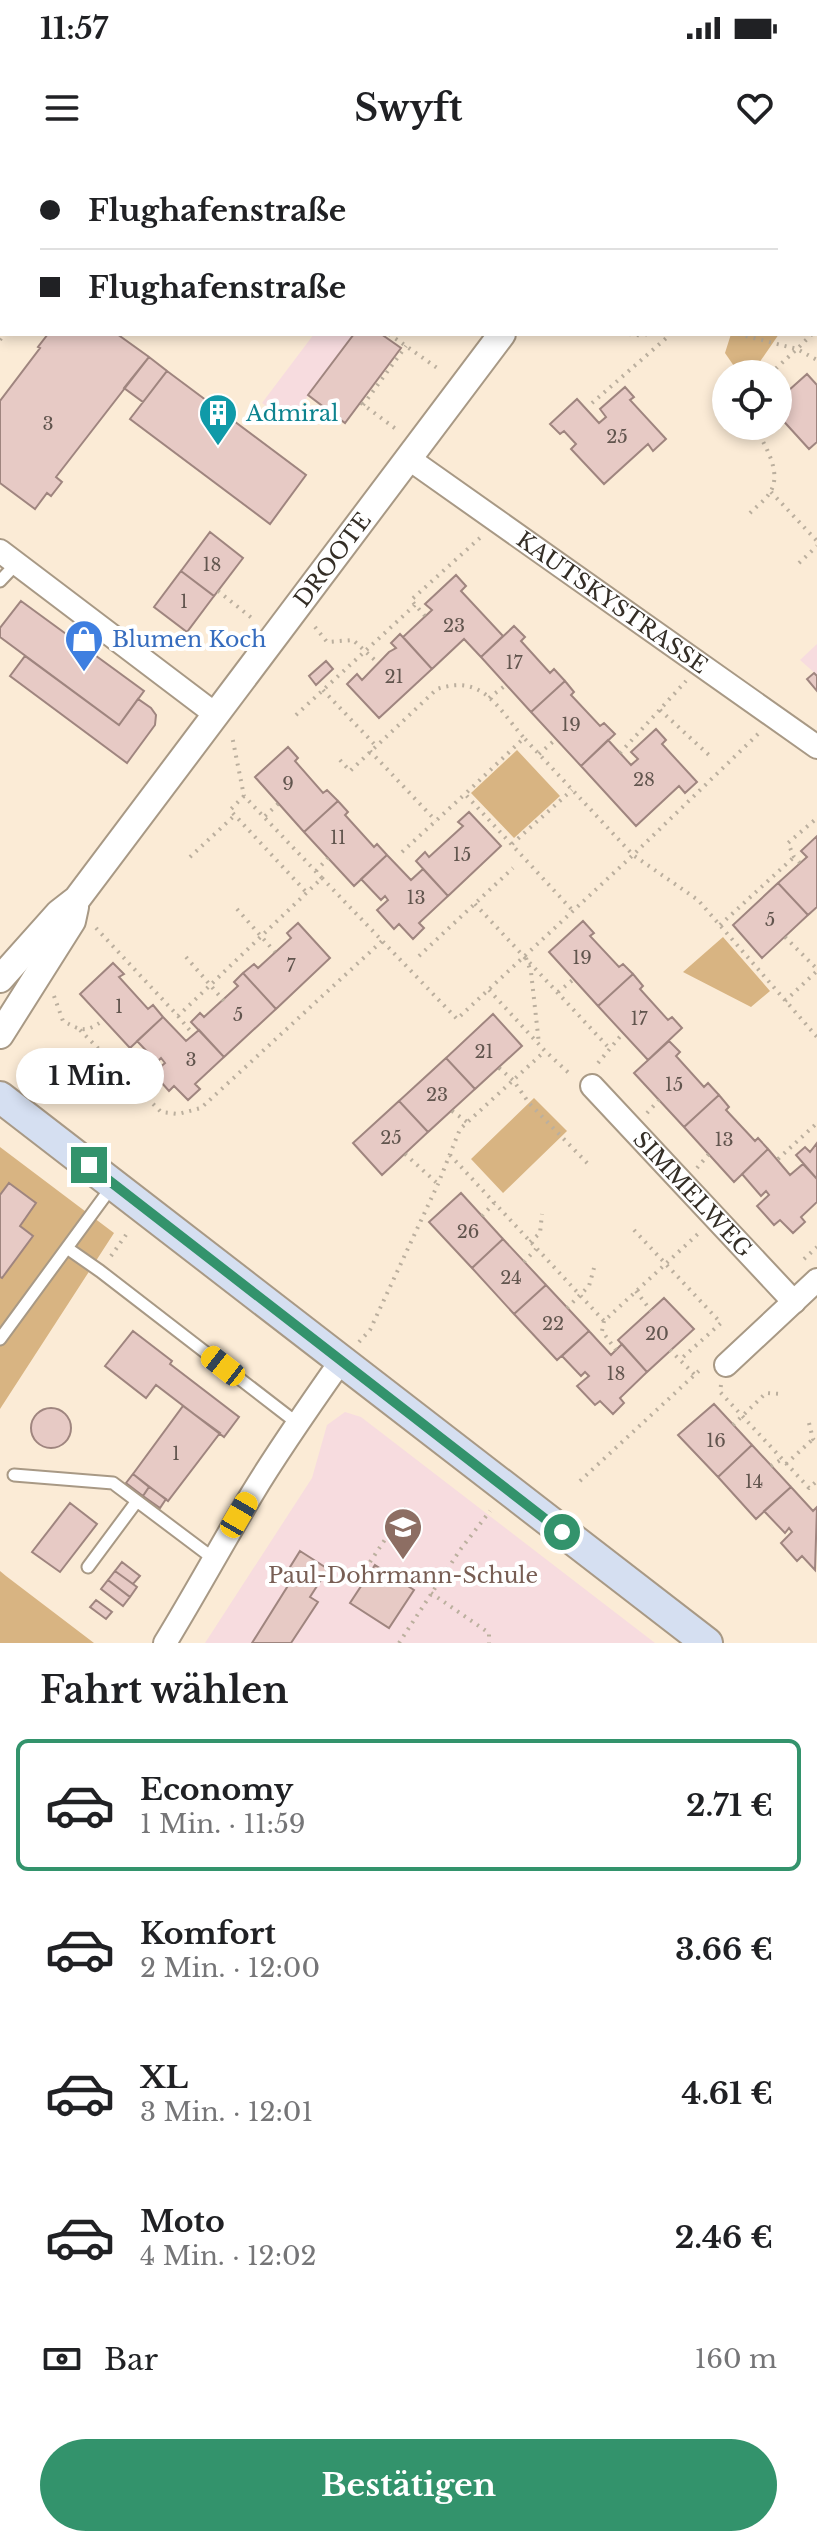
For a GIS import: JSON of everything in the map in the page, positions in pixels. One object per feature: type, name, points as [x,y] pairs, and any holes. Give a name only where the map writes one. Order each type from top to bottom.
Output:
[{"type":"main road","points":[[0,1097],[707,1643]]},
{"type":"street","name":"DROOTE","points":[[0,979],[59,913],[77,899],[500,336]]},
{"type":"street","name":"KAUTSKYSTRASSE","points":[[408,458],[817,747]]},
{"type":"street","points":[[8,557],[215,714]]},
{"type":"street","name":"DROOTE","points":[[0,1035],[72,921],[77,899]]},
{"type":"street","name":"SIMMELWEG","points":[[592,1086],[794,1302]]},
{"type":"street","points":[[726,1365],[817,1280]]},
{"type":"street","points":[[165,1643],[252,1494],[341,1361]]},
{"type":"lane","points":[[0,581],[8,557]]},
{"type":"lane","points":[[0,1339],[114,1184]]},
{"type":"lane","points":[[67,1248],[297,1423]]},
{"type":"lane","points":[[14,1475],[113,1483],[214,1559]]},
{"type":"lane","points":[[88,1567],[137,1501]]},
{"type":"path","points":[[392,336],[440,370]]},
{"type":"path","points":[[592,403],[669,336]]},
{"type":"path","points":[[746,336],[797,349],[817,360]]},
{"type":"path","points":[[785,360],[810,336]]},
{"type":"path","points":[[396,429],[362,404],[406,346]]},
{"type":"path","points":[[750,513],[771,492],[775,479],[773,464],[762,440]]},
{"type":"path","points":[[771,492],[817,543],[799,563]]},
{"type":"path","points":[[425,616],[411,600],[498,520]]},
{"type":"path","points":[[218,591],[253,619]]},
{"type":"path","points":[[296,715],[415,605]]},
{"type":"path","points":[[315,627],[327,642],[353,640],[378,663]]},
{"type":"path","points":[[340,760],[350,771],[437,689],[454,684],[473,685],[489,698],[633,855],[698,900],[817,1037]]},
{"type":"path","points":[[489,698],[506,685]]},
{"type":"path","points":[[620,753],[683,685]]},
{"type":"path","points":[[323,690],[376,746]]},
{"type":"path","points":[[660,710],[710,756]]},
{"type":"path","points":[[232,736],[244,796],[457,1019],[775,717]]},
{"type":"path","points":[[402,852],[524,738]]},
{"type":"path","points":[[539,754],[556,739]]},
{"type":"path","points":[[370,751],[436,821]]},
{"type":"path","points":[[512,844],[572,790]]},
{"type":"path","points":[[465,794],[573,911]]},
{"type":"path","points":[[244,796],[230,810],[307,893]]},
{"type":"path","points":[[264,817],[278,804]]},
{"type":"path","points":[[190,857],[235,815]]},
{"type":"path","points":[[800,863],[788,843],[817,818]]},
{"type":"path","points":[[720,925],[794,857]]},
{"type":"path","points":[[315,871],[328,858]]},
{"type":"path","points":[[419,956],[513,868]]},
{"type":"path","points":[[178,1016],[322,878]]},
{"type":"path","points":[[475,904],[610,1049],[623,1033]]},
{"type":"path","points":[[237,909],[275,952]]},
{"type":"path","points":[[93,925],[192,1033]]},
{"type":"path","points":[[785,937],[817,970],[785,1001]]},
{"type":"path","points":[[52,990],[63,1021],[80,1030],[161,1112],[178,1114],[201,1108],[382,941]]},
{"type":"path","points":[[525,956],[531,972],[539,1045]]},
{"type":"path","points":[[186,957],[224,1001]]},
{"type":"path","points":[[558,992],[574,979]]},
{"type":"path","points":[[489,990],[575,1080],[592,1086]]},
{"type":"path","points":[[80,1030],[90,1029],[104,1020]]},
{"type":"path","points":[[341,1361],[370,1330],[460,1129],[545,1051]]},
{"type":"path","points":[[499,1068],[591,1167]]},
{"type":"path","points":[[649,1111],[659,1100]]},
{"type":"path","points":[[452,1111],[467,1122]]},
{"type":"path","points":[[778,1159],[817,1124]]},
{"type":"path","points":[[405,1154],[438,1184]]},
{"type":"path","points":[[702,1162],[709,1154]]},
{"type":"path","points":[[450,1155],[604,1321]]},
{"type":"path","points":[[482,1216],[494,1203]]},
{"type":"path","points":[[530,1242],[540,1233],[542,1214]]},
{"type":"path","points":[[616,1350],[602,1331],[604,1321],[714,1218]]},
{"type":"path","points":[[634,1230],[721,1323],[681,1359]]},
{"type":"path","points":[[100,1271],[128,1232]]},
{"type":"path","points":[[524,1262],[536,1249]]},
{"type":"path","points":[[567,1308],[589,1286],[594,1268]]},
{"type":"path","points":[[636,1291],[651,1311]]},
{"type":"path","points":[[670,1350],[695,1375]]},
{"type":"path","points":[[580,1481],[703,1367],[726,1365],[720,1392],[809,1488],[817,1481]]},
{"type":"path","points":[[733,1425],[766,1393],[782,1394]]},
{"type":"path","points":[[786,1464],[815,1441],[809,1423]]},
{"type":"path","points":[[771,1466],[782,1459]]},
{"type":"path","points":[[370,1562],[406,1508]]},
{"type":"path","points":[[399,1643],[460,1550],[490,1511]]},
{"type":"path","points":[[431,1593],[489,1633],[489,1643]]},
{"type":"shaded area","points":[[312,336],[384,336],[401,348],[345,423],[308,396],[288,421],[262,403]]},
{"type":"shaded area","points":[[730,336],[778,336],[761,360],[730,360],[725,353]]},
{"type":"shaded area","points":[[817,644],[817,675],[800,660]]},
{"type":"shaded area","points":[[517,750],[560,796],[514,838],[471,793]]},
{"type":"shaded area","points":[[723,937],[770,991],[751,1007],[683,972]]},
{"type":"shaded area","points":[[534,1098],[567,1131],[503,1193],[471,1159]]},
{"type":"shaded area","points":[[0,1147],[114,1233],[0,1409]]},
{"type":"shaded area","name":"Paul-Dohrmann-Schule","points":[[345,1412],[361,1417],[655,1643],[205,1643],[312,1478],[327,1425]]},
{"type":"shaded area","points":[[0,1571],[6,1576],[94,1643],[0,1643]]},
{"type":"building","points":[[46,336],[120,336],[149,357],[56,477],[62,482],[51,496],[47,493],[35,509],[0,483],[0,401]]},
{"type":"building","points":[[352,336],[384,336],[401,348],[345,423],[308,395]]},
{"type":"building","points":[[149,357],[167,371],[143,402],[124,388]]},
{"type":"building","name":"Admiral","points":[[167,371],[306,475],[270,524],[130,419]]},
{"type":"building","points":[[807,374],[817,385],[817,442],[809,449],[792,430],[792,387]]},
{"type":"building","points":[[625,387],[634,397],[630,400],[666,439],[653,451],[648,444],[604,484],[571,449],[576,444],[564,431],[560,434],[550,424],[577,399],[599,423],[606,417],[600,409]]},
{"type":"building","points":[[210,532],[243,558],[214,596],[181,571]]},
{"type":"building","points":[[181,571],[214,596],[187,632],[154,607]]},
{"type":"building","points":[[456,575],[466,586],[461,591],[503,636],[481,657],[464,639],[432,669],[403,637],[432,610],[425,604]]},
{"type":"building","name":"Blumen Koch","points":[[21,601],[144,691],[119,725],[0,637],[0,628]]},
{"type":"building","points":[[514,626],[525,637],[521,641],[550,673],[554,669],[565,681],[531,712],[481,657]]},
{"type":"building","points":[[400,634],[432,669],[379,718],[347,684],[357,674],[362,680],[396,648],[391,643]]},
{"type":"building","points":[[25,656],[119,725],[138,699],[151,708],[156,715],[155,725],[127,763],[10,676]]},
{"type":"building","points":[[326,661],[333,669],[316,685],[309,676]]},
{"type":"building","points":[[814,673],[817,676],[817,691],[807,679]]},
{"type":"building","points":[[565,681],[574,692],[571,695],[600,726],[604,723],[615,734],[581,766],[531,712]]},
{"type":"building","points":[[656,729],[666,740],[662,744],[697,782],[685,793],[679,786],[636,826],[581,766],[608,740],[631,765],[638,759],[631,752]]},
{"type":"building","points":[[288,747],[298,758],[295,761],[323,793],[327,790],[338,801],[304,832],[255,777]]},
{"type":"building","points":[[338,801],[348,812],[345,815],[374,847],[377,844],[387,855],[354,886],[304,832]]},
{"type":"building","points":[[469,812],[501,846],[448,896],[416,861],[425,852],[429,857],[463,826],[458,822]]},
{"type":"building","points":[[817,836],[817,907],[808,915],[778,883],[807,857],[801,851]]},
{"type":"building","points":[[387,855],[411,880],[423,869],[448,896],[419,923],[424,928],[413,939],[399,924],[394,929],[377,910],[388,900],[385,896],[381,900],[361,879]]},
{"type":"building","points":[[778,883],[808,915],[762,958],[733,925]]},
{"type":"building","points":[[583,921],[594,933],[590,936],[619,967],[623,964],[633,974],[598,1006],[549,952]]},
{"type":"building","points":[[298,923],[330,958],[276,1009],[243,973],[254,964],[258,968],[291,938],[287,933]]},
{"type":"building","points":[[113,963],[124,974],[119,977],[148,1009],[153,1005],[163,1017],[130,1048],[80,994]]},
{"type":"building","points":[[243,973],[276,1009],[224,1057],[191,1022],[200,1013],[204,1017],[238,986],[234,982]]},
{"type":"building","points":[[633,974],[643,986],[640,989],[668,1020],[672,1017],[682,1028],[648,1060],[598,1006]]},
{"type":"building","points":[[493,1014],[522,1046],[475,1089],[446,1058]]},
{"type":"building","points":[[163,1017],[186,1041],[199,1030],[224,1057],[195,1084],[200,1089],[188,1100],[174,1086],[169,1091],[153,1073],[165,1063],[161,1058],[157,1062],[137,1041]]},
{"type":"building","points":[[669,1041],[680,1052],[676,1056],[704,1087],[708,1083],[719,1095],[684,1127],[634,1073]]},
{"type":"building","points":[[446,1058],[475,1089],[428,1132],[399,1101]]},
{"type":"building","points":[[719,1095],[729,1107],[726,1110],[755,1141],[758,1138],[768,1149],[734,1182],[684,1127]]},
{"type":"building","points":[[399,1101],[428,1132],[382,1175],[353,1143]]},
{"type":"building","points":[[817,1143],[817,1179],[796,1155],[805,1147],[810,1152]]},
{"type":"building","points":[[768,1149],[790,1175],[803,1164],[817,1179],[817,1202],[801,1217],[805,1222],[793,1233],[780,1220],[774,1225],[757,1206],[769,1195],[766,1191],[761,1196],[742,1174]]},
{"type":"building","points":[[9,1183],[36,1203],[20,1226],[33,1236],[2,1278],[0,1195]]},
{"type":"building","points":[[461,1193],[503,1239],[472,1268],[429,1222]]},
{"type":"building","points":[[503,1239],[546,1285],[514,1314],[472,1268]]},
{"type":"building","points":[[546,1285],[589,1331],[557,1360],[514,1314]]},
{"type":"building","points":[[664,1298],[694,1329],[647,1372],[618,1340]]},
{"type":"building","points":[[133,1331],[239,1417],[224,1437],[156,1385],[146,1398],[105,1366]]},
{"type":"building","points":[[589,1331],[611,1355],[622,1344],[647,1372],[620,1398],[624,1403],[613,1414],[600,1401],[595,1405],[577,1386],[589,1376],[585,1372],[581,1376],[562,1356]]},
{"type":"building","points":[[714,1404],[752,1445],[718,1477],[678,1435]]},
{"type":"building","points":[[183,1406],[220,1433],[168,1501],[133,1474]]},
{"type":"building","points":[[51,1408],[65,1414],[71,1428],[65,1442],[51,1448],[37,1442],[31,1428],[37,1414]]},
{"type":"building","points":[[752,1445],[791,1487],[756,1519],[718,1477]]},
{"type":"building","points":[[133,1474],[149,1487],[143,1496],[126,1483]]},
{"type":"building","points":[[149,1487],[166,1499],[160,1508],[143,1496]]},
{"type":"building","points":[[791,1487],[813,1511],[817,1507],[815,1570],[802,1556],[797,1561],[781,1543],[792,1532],[789,1528],[785,1533],[764,1511]]},
{"type":"building","points":[[70,1503],[97,1524],[60,1572],[32,1552]]},
{"type":"building","points":[[300,1551],[328,1569],[310,1597],[318,1602],[291,1643],[252,1643],[289,1584],[282,1580]]},
{"type":"building","points":[[122,1562],[140,1576],[133,1584],[115,1571]]},
{"type":"building","points":[[375,1565],[414,1590],[389,1628],[350,1603]]},
{"type":"building","points":[[115,1571],[137,1587],[130,1597],[108,1580]]},
{"type":"building","points":[[108,1580],[130,1597],[123,1606],[101,1589]]},
{"type":"building","points":[[96,1600],[112,1612],[106,1619],[90,1607]]},
{"type":"place","name":"Admiral","points":[[218,447]]},
{"type":"place","name":"Blumen Koch","points":[[84,673]]},
{"type":"place","name":"Paul-Dohrmann-Schule","points":[[403,1561]]},
{"type":"route","points":[[89,1165],[562,1532]]}]
